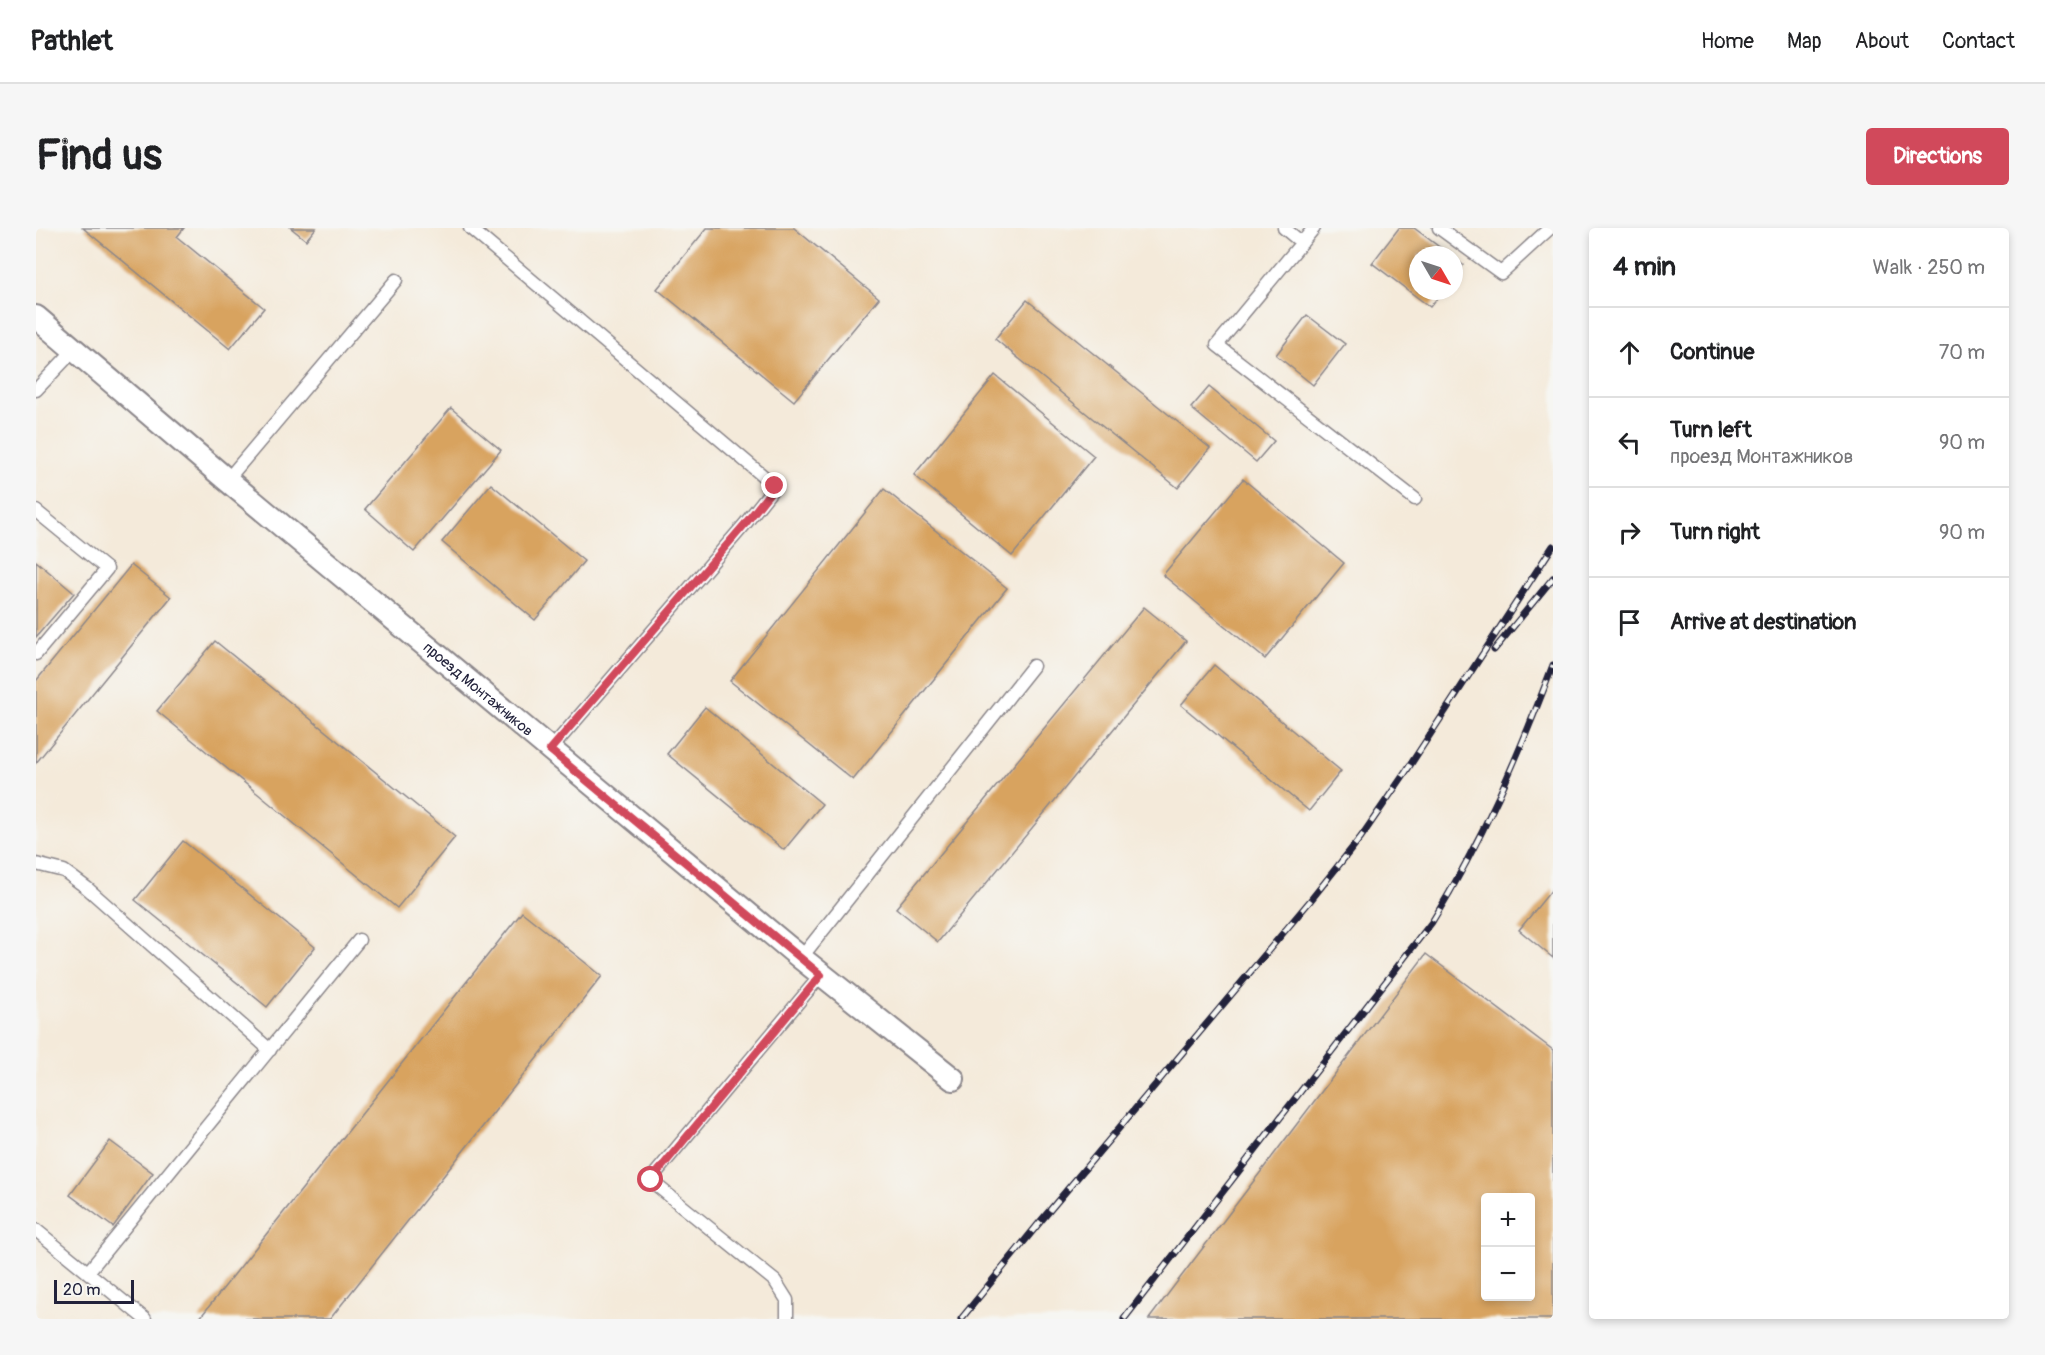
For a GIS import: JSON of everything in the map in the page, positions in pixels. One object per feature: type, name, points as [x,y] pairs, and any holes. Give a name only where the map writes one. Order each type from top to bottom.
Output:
[{"type":"street","name":"проезд Монтажников","points":[[36,317],[550,750],[821,975],[953,1079]]},
{"type":"lane","points":[[470,228],[775,486],[745,524],[550,750]]},
{"type":"lane","points":[[1284,228],[1302,243]]},
{"type":"lane","points":[[1314,228],[1217,345],[1415,499]]},
{"type":"lane","points":[[1439,228],[1501,273],[1550,228]]},
{"type":"lane","points":[[227,480],[396,280]]},
{"type":"lane","points":[[36,390],[75,349]]},
{"type":"lane","points":[[36,511],[107,569],[36,654]]},
{"type":"lane","points":[[801,958],[1033,666]]},
{"type":"lane","points":[[36,864],[64,871],[87,888],[270,1050]]},
{"type":"lane","points":[[88,1272],[359,940]]},
{"type":"lane","points":[[787,1319],[787,1300],[774,1281],[651,1180],[821,975]]},
{"type":"lane","points":[[36,1230],[145,1319]]},
{"type":"building","points":[[83,228],[184,228],[177,237],[264,308],[230,349]]},
{"type":"building","points":[[291,228],[316,228],[306,240]]},
{"type":"building","points":[[707,228],[794,228],[879,298],[794,401],[657,289]]},
{"type":"building","points":[[1399,228],[1414,228],[1438,246],[1409,246],[1409,291],[1372,263]]},
{"type":"building","points":[[1027,300],[1210,448],[1178,488],[995,339]]},
{"type":"building","points":[[1421,300],[1436,300],[1430,307]]},
{"type":"building","points":[[1307,315],[1345,344],[1313,385],[1276,355]]},
{"type":"building","points":[[995,375],[1094,456],[1012,556],[914,475]]},
{"type":"building","points":[[1209,387],[1274,441],[1256,462],[1191,408]]},
{"type":"building","points":[[451,408],[501,450],[414,552],[365,509]]},
{"type":"building","points":[[1243,479],[1344,563],[1265,659],[1163,575]]},
{"type":"building","points":[[491,484],[584,561],[535,620],[442,542]]},
{"type":"building","points":[[884,489],[1007,588],[853,780],[730,681]]},
{"type":"building","points":[[36,561],[74,593],[36,637]]},
{"type":"building","points":[[131,565],[171,597],[36,763],[36,681]]},
{"type":"building","points":[[1144,607],[1186,641],[938,942],[896,908]]},
{"type":"building","points":[[215,641],[455,837],[397,908],[157,711]]},
{"type":"building","points":[[1214,665],[1341,771],[1309,811],[1181,705]]},
{"type":"building","points":[[705,707],[822,804],[784,850],[667,754]]},
{"type":"building","points":[[183,841],[315,947],[267,1007],[135,900]]},
{"type":"building","points":[[1553,888],[1553,958],[1519,930]]},
{"type":"building","points":[[522,912],[602,976],[330,1319],[199,1319]]},
{"type":"building","points":[[1426,954],[1553,1050],[1553,1319],[1149,1319]]},
{"type":"building","points":[[110,1141],[153,1173],[113,1227],[70,1195]]},
{"type":"railway","points":[[961,1319],[1361,837],[1553,546]]},
{"type":"railway","points":[[1494,650],[1553,578]]},
{"type":"railway","points":[[1124,1319],[1432,922],[1483,829],[1527,732],[1553,665]]},
{"type":"route","points":[[651,1180],[821,975],[550,750],[745,524],[775,486]]}]
